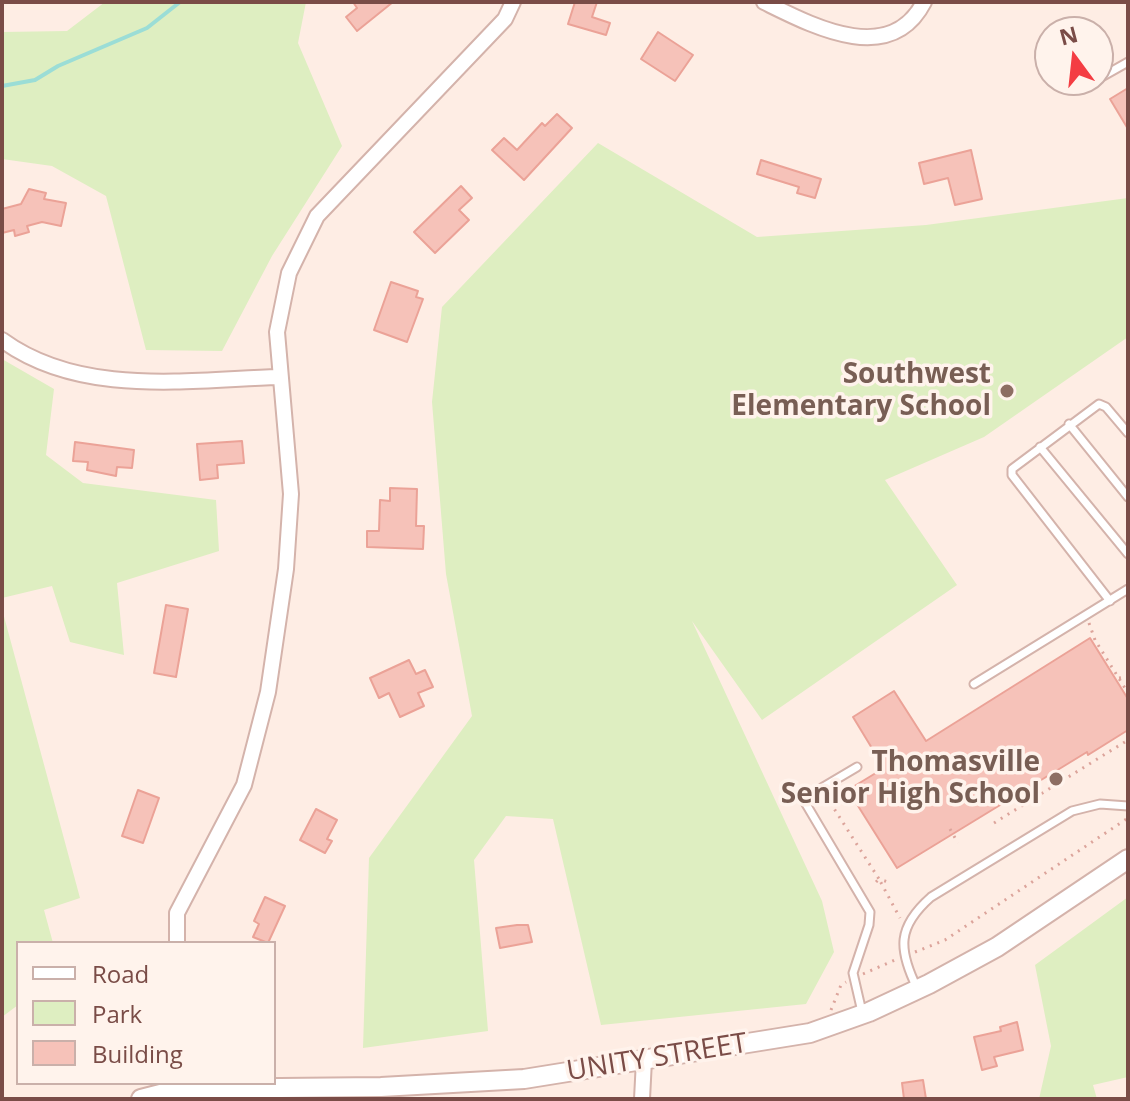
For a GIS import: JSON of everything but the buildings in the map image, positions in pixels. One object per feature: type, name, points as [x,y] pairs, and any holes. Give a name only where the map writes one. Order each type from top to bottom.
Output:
[{"type":"street","points":[[177,941],[177,913],[244,785],[268,692],[286,569],[291,494],[289,435],[278,377],[277,332],[289,273],[317,216],[505,19],[513,2]]},
{"type":"street","points":[[764,2],[826,31],[878,37],[902,28],[924,2]]},
{"type":"street","points":[[2,340],[41,364],[86,375],[137,382],[278,377]]},
{"type":"street","name":"UNITY STREET","points":[[141,1099],[180,1086],[381,1087],[524,1079],[810,1033],[863,1014],[918,989],[997,947],[1128,859]]},
{"type":"street","points":[[642,1099],[644,1060]]},
{"type":"lane","points":[[1110,601],[1012,475],[1012,469],[1099,404],[1106,407],[1128,433]]},
{"type":"lane","points":[[1069,424],[1128,497]]},
{"type":"lane","points":[[1040,447],[1128,554]]},
{"type":"lane","points":[[974,684],[1128,589]]},
{"type":"lane","points":[[857,767],[803,799],[870,912],[869,925],[853,973],[863,1014]]},
{"type":"lane","points":[[918,989],[905,956],[905,929],[915,911],[931,897],[1072,811],[1100,804],[1128,806]]},
{"type":"path","points":[[1087,615],[1095,640],[1128,693]]},
{"type":"path","points":[[1119,678],[1128,677]]},
{"type":"path","points":[[994,823],[1128,740]]},
{"type":"path","points":[[827,796],[905,929]]},
{"type":"path","points":[[905,956],[945,940],[1128,818]]},
{"type":"path","points":[[950,829],[958,843]]},
{"type":"path","points":[[877,880],[891,883]]},
{"type":"green space","points":[[105,2],[306,2],[298,43],[342,146],[272,256],[222,351],[146,350],[106,196],[52,166],[2,159],[2,32],[67,31]]},
{"type":"green space","points":[[598,143],[757,237],[926,225],[1128,198],[1128,337],[984,437],[885,480],[957,585],[762,720],[692,621],[822,901],[834,952],[806,1004],[601,1025],[553,819],[506,816],[474,860],[488,1031],[363,1048],[369,858],[472,716],[446,574],[432,402],[442,307]]},
{"type":"green space","points":[[2,359],[54,389],[46,455],[83,483],[216,500],[219,551],[117,583],[124,655],[70,642],[52,586],[2,598]]},
{"type":"green space","points":[[2,609],[80,898],[44,910],[52,941],[16,941],[16,1006],[2,1017]]},
{"type":"green space","points":[[1128,897],[1128,1077],[1093,1085],[1097,1099],[1039,1099],[1051,1046],[1035,965]]},
{"type":"waterway","points":[[2,86],[35,80],[58,66],[147,28],[180,2]]},
{"type":"place","name":"Southwest Elementary School","points":[[1007,391]]},
{"type":"place","name":"Thomasville Senior High School","points":[[1056,779]]}]
